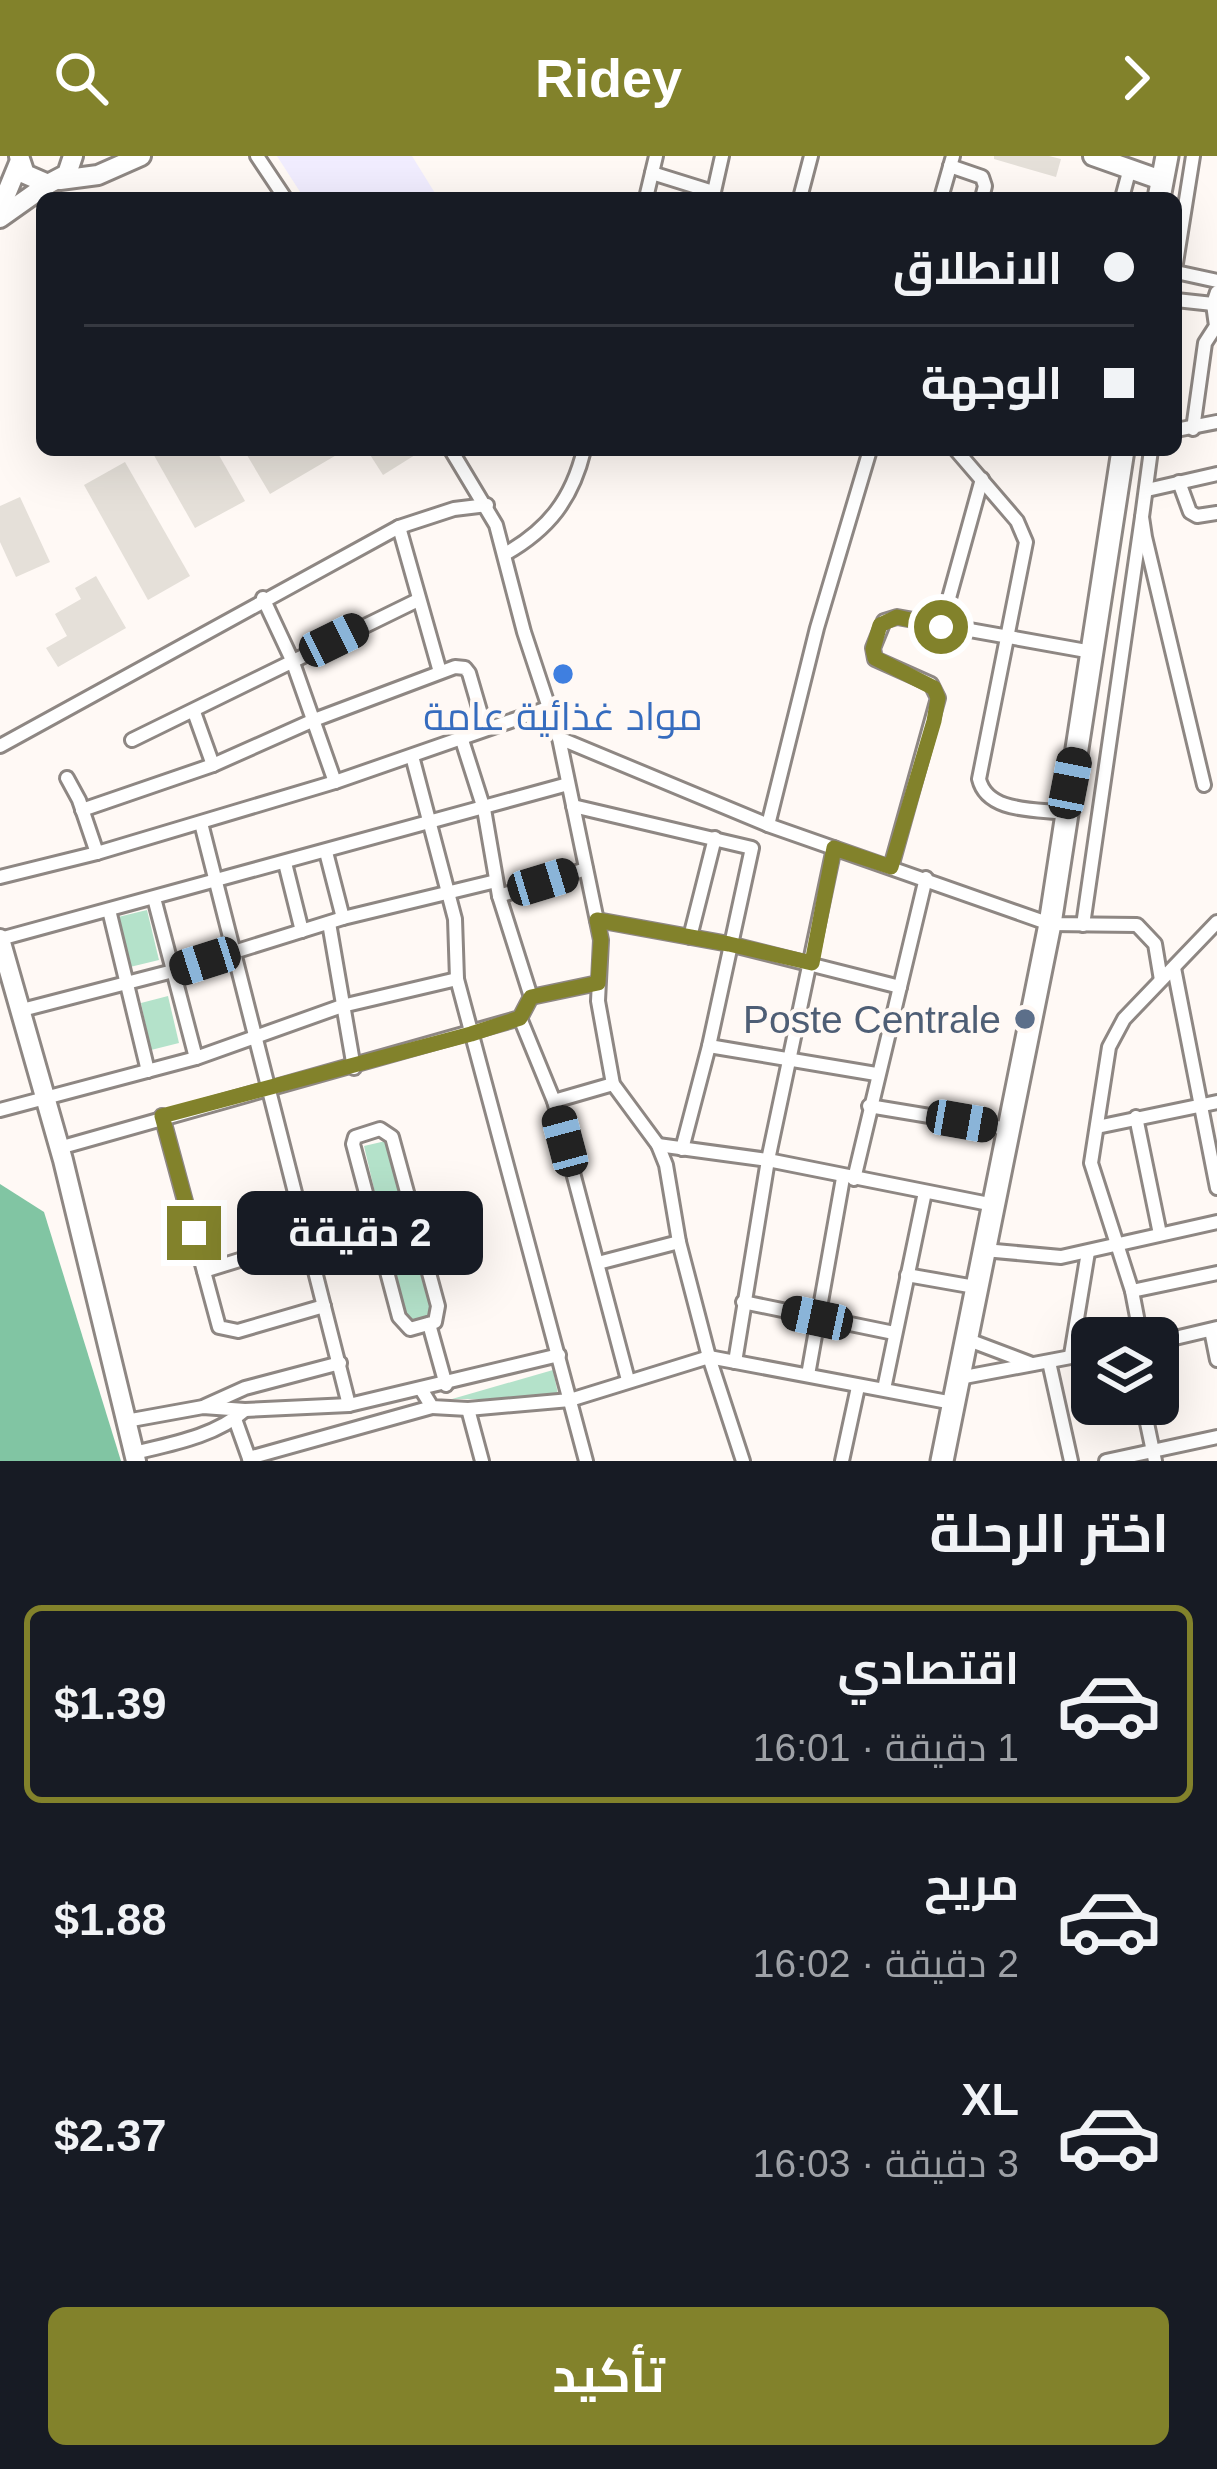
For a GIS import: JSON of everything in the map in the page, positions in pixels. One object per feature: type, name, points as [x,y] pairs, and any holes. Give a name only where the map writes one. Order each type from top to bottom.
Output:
[{"type":"main road","points":[[39,192],[72,166],[74,156]]},
{"type":"main road","points":[[100,156],[139,157]]},
{"type":"main road","points":[[1094,156],[1130,168],[1160,189],[1167,156]]},
{"type":"main road","points":[[19,159],[25,174],[54,182],[98,175],[139,157]]},
{"type":"main road","points":[[0,209],[19,159]]},
{"type":"main road","points":[[0,218],[36,194]]},
{"type":"main road","points":[[942,1461],[1050,924],[1122,456]]},
{"type":"main road","points":[[0,939],[59,1148],[135,1457]]},
{"type":"street","points":[[257,156],[281,192]]},
{"type":"street","points":[[647,192],[656,156]]},
{"type":"street","points":[[714,192],[722,156]]},
{"type":"street","points":[[802,192],[811,156]]},
{"type":"street","points":[[1182,228],[1193,156]]},
{"type":"street","points":[[943,192],[951,161],[982,177],[984,192]]},
{"type":"street","points":[[1124,192],[1130,168]]},
{"type":"street","points":[[652,173],[705,192]]},
{"type":"street","points":[[1182,270],[1217,281]]},
{"type":"street","points":[[1182,300],[1215,298],[1216,328],[1205,343],[1193,429]]},
{"type":"street","points":[[1182,430],[1217,422]]},
{"type":"street","points":[[455,456],[487,505],[560,738],[601,940],[602,1033],[613,1084],[658,1145],[666,1165],[679,1242],[743,1461]]},
{"type":"street","points":[[505,554],[534,538],[564,506],[582,456]]},
{"type":"street","points":[[682,1149],[752,848],[868,456]]},
{"type":"street","points":[[961,456],[1017,521],[1026,542],[979,779],[982,792],[1009,806],[1065,813]]},
{"type":"street","points":[[1083,925],[1150,456]]},
{"type":"street","points":[[1147,490],[1217,474]]},
{"type":"street","points":[[941,627],[982,479]]},
{"type":"street","points":[[1180,482],[1190,512],[1197,516],[1217,513]]},
{"type":"street","points":[[0,746],[399,527],[454,509],[487,505]]},
{"type":"street","points":[[1142,517],[1152,579],[1204,785]]},
{"type":"street","points":[[399,527],[440,672]]},
{"type":"street","points":[[263,598],[292,660],[335,782]]},
{"type":"street","points":[[132,740],[418,600]]},
{"type":"street","points":[[891,867],[938,698],[931,684],[880,663],[873,649],[880,625],[888,619],[1092,652]]},
{"type":"street","points":[[82,810],[213,765],[314,720],[461,666],[467,670],[485,728]]},
{"type":"street","points":[[0,877],[335,782],[548,708]]},
{"type":"street","points":[[194,712],[213,765]]},
{"type":"street","points":[[59,1148],[520,1018],[531,997],[500,896],[484,809],[461,737]]},
{"type":"street","points":[[560,738],[763,822],[1050,924],[1144,929],[1154,944],[1161,980]]},
{"type":"street","points":[[412,756],[455,920],[458,979],[471,1034],[586,1461]]},
{"type":"street","points":[[67,778],[97,853]]},
{"type":"street","points":[[0,939],[568,784]]},
{"type":"street","points":[[573,806],[752,848]]},
{"type":"street","points":[[201,823],[349,1405]]},
{"type":"street","points":[[691,937],[715,838]]},
{"type":"street","points":[[735,1362],[768,1160],[834,848]]},
{"type":"street","points":[[326,852],[341,1006],[354,1067]]},
{"type":"street","points":[[285,863],[302,931]]},
{"type":"street","points":[[500,896],[586,869]]},
{"type":"street","points":[[808,1375],[849,1178],[926,878]]},
{"type":"street","points":[[22,1010],[496,880]]},
{"type":"street","points":[[154,898],[196,1058]]},
{"type":"street","points":[[109,910],[148,1071]]},
{"type":"street","points":[[597,920],[729,944],[899,987]]},
{"type":"street","points":[[1137,1317],[1091,1162],[1112,1037],[1217,922]]},
{"type":"street","points":[[1174,968],[1210,1104],[1217,1188]]},
{"type":"street","points":[[0,1110],[196,1058],[341,1006],[458,979]]},
{"type":"street","points":[[531,997],[598,983]]},
{"type":"street","points":[[520,1018],[554,1101],[628,1380]]},
{"type":"street","points":[[709,1046],[876,1074]]},
{"type":"street","points":[[554,1101],[613,1084]]},
{"type":"street","points":[[1097,1127],[1210,1104]]},
{"type":"street","points":[[869,1106],[1008,1129]]},
{"type":"street","points":[[162,1116],[215,1318],[226,1331],[324,1306]]},
{"type":"street","points":[[1136,1118],[1160,1234]]},
{"type":"street","points":[[380,1129],[392,1137],[413,1216],[438,1318],[410,1329],[401,1323],[353,1144],[355,1137],[380,1129]]},
{"type":"street","points":[[658,1145],[768,1160],[994,1205]]},
{"type":"street","points":[[884,1389],[925,1192]]},
{"type":"street","points":[[204,1271],[307,1239],[413,1216]]},
{"type":"street","points":[[985,1250],[1060,1257],[1217,1222]]},
{"type":"street","points":[[598,1263],[679,1242]]},
{"type":"street","points":[[1077,1317],[1088,1252]]},
{"type":"street","points":[[1132,1292],[1217,1273]]},
{"type":"street","points":[[908,1275],[975,1287]]},
{"type":"street","points":[[743,1302],[894,1333]]},
{"type":"street","points":[[429,1324],[446,1385]]},
{"type":"street","points":[[1179,1337],[1214,1329],[1217,1360]]},
{"type":"street","points":[[966,1339],[1033,1364]]},
{"type":"street","points":[[202,1407],[240,1415],[349,1405],[560,1355]]},
{"type":"street","points":[[958,1378],[1071,1355]]},
{"type":"street","points":[[240,1415],[249,1459],[433,1407],[570,1400],[709,1357],[953,1402]]},
{"type":"street","points":[[1048,1362],[1071,1461]]},
{"type":"street","points":[[126,1421],[202,1407],[245,1388],[340,1363]]},
{"type":"street","points":[[842,1461],[858,1387]]},
{"type":"street","points":[[422,1389],[433,1407]]},
{"type":"street","points":[[468,1408],[482,1461]]},
{"type":"street","points":[[135,1457],[240,1415]]},
{"type":"street","points":[[1147,1425],[1154,1456]]},
{"type":"street","points":[[1106,1461],[1154,1456],[1217,1437]]},
{"type":"shaded area","points":[[277,156],[412,156],[434,192],[300,192]]},
{"type":"green space","points":[[147,910],[159,960],[130,967],[118,917]]},
{"type":"green space","points":[[168,996],[179,1043],[151,1050],[141,1003]]},
{"type":"green space","points":[[390,1140],[407,1212],[381,1218],[364,1146]]},
{"type":"green space","points":[[0,1184],[44,1212],[121,1461],[0,1461]]},
{"type":"green space","points":[[414,1236],[433,1315],[407,1321],[388,1242]]},
{"type":"green space","points":[[553,1370],[559,1399],[452,1399]]},
{"type":"building","points":[[994,156],[1049,156],[1061,159],[1056,177]]},
{"type":"building","points":[[154,456],[219,456],[245,501],[195,528]]},
{"type":"building","points":[[248,456],[335,456],[270,494]]},
{"type":"building","points":[[371,456],[413,456],[383,475]]},
{"type":"building","points":[[125,462],[190,576],[148,600],[84,485]]},
{"type":"building","points":[[20,497],[50,562],[16,577],[0,542],[0,506]]},
{"type":"building","points":[[96,576],[126,628],[58,667],[46,648],[67,636],[55,614],[81,599],[75,588]]},
{"type":"place","name":"مواد غذائية عامة","points":[[563,674]]},
{"type":"place","name":"Poste Centrale","points":[[1025,1019]]},
{"type":"route","points":[[194,1233],[162,1116],[471,1034],[520,1018],[531,997],[598,983],[601,940],[597,920],[812,963],[834,848],[891,867],[934,721],[938,698],[931,684],[880,663],[872,654],[880,625],[897,617],[941,627]]}]
